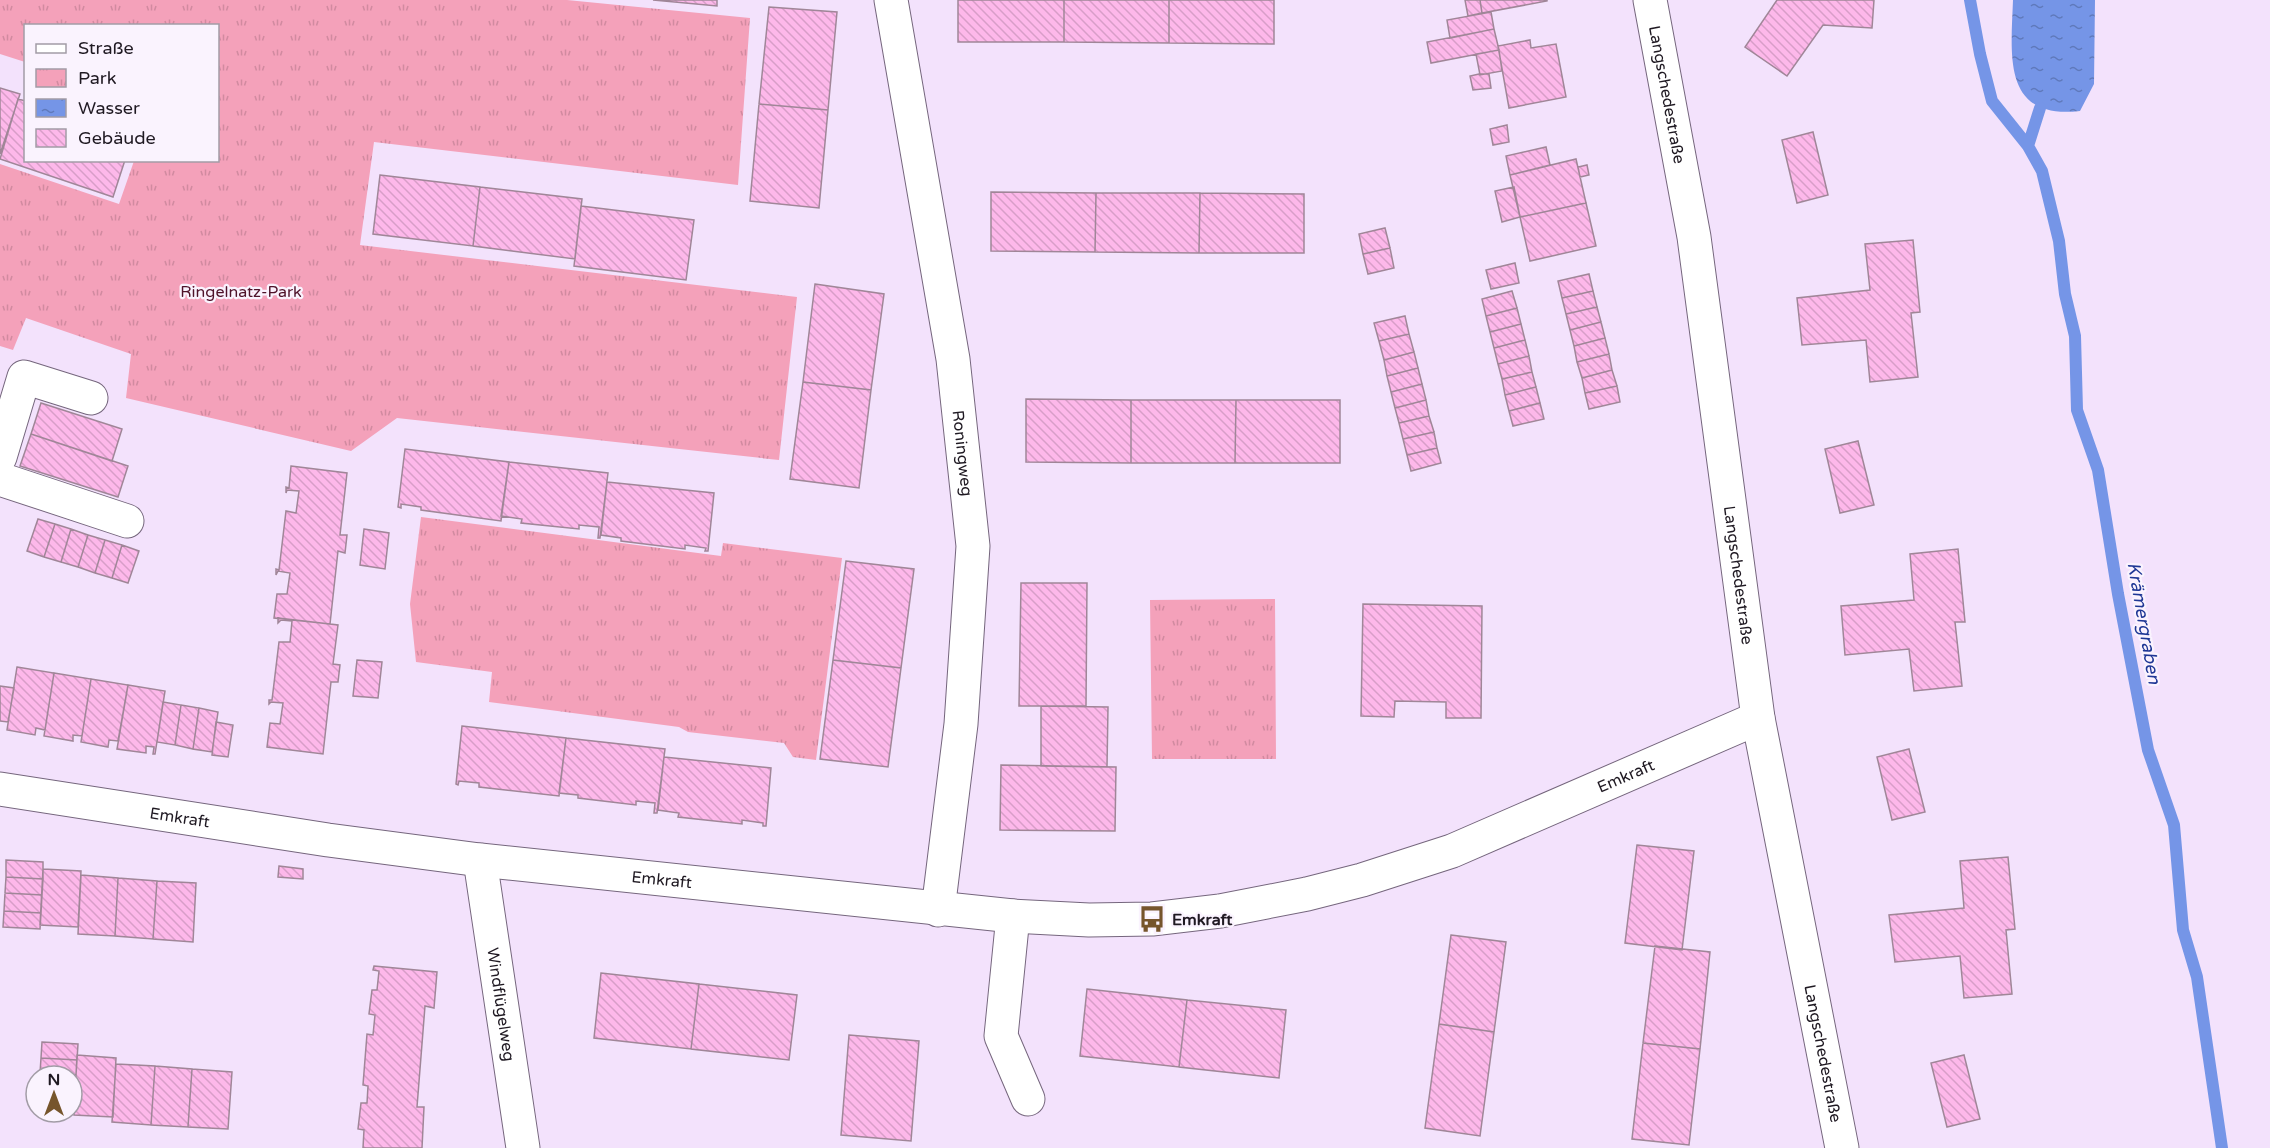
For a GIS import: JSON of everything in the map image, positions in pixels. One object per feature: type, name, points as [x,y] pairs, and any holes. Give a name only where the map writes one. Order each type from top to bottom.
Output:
[{"type":"street","name":"Roningweg","points":[[891,0],[953,359],[973,546],[962,724],[938,909]]},
{"type":"street","name":"Langschedestraße","points":[[1650,0],[1694,237],[1758,718],[1842,1148]]},
{"type":"street","points":[[0,457],[24,377],[91,398]]},
{"type":"street","points":[[0,479],[127,521]]},
{"type":"street","name":"Emkraft","points":[[0,789],[328,840],[480,860],[1013,916],[1089,920],[1152,919],[1220,911],[1307,894],[1362,880],[1452,851],[1758,718]]},
{"type":"street","name":"Windflügelweg","points":[[480,860],[523,1148]]},
{"type":"street","points":[[1013,916],[1001,1036],[1028,1099]]},
{"type":"green space","name":"Ringelnatz-Park","points":[[0,0],[567,0],[750,18],[738,185],[374,142],[360,245],[797,297],[779,460],[397,418],[351,451],[126,398],[131,354],[26,318],[13,350],[0,346],[0,164],[119,204],[134,162],[219,162],[219,24],[24,24],[24,62],[0,54]]},
{"type":"green space","points":[[421,517],[721,556],[723,543],[842,558],[816,760],[793,757],[784,743],[688,732],[679,727],[489,702],[492,672],[416,662],[410,604]]},
{"type":"green space","points":[[1275,599],[1276,759],[1152,759],[1150,600]]},
{"type":"water","points":[[2013,0],[2095,0],[2094,84],[2080,111],[2055,111],[2036,105],[2024,95],[2017,80],[2013,62]]},
{"type":"building","points":[[653,0],[717,0],[717,6]]},
{"type":"building","points":[[958,0],[1064,0],[1064,42],[958,42]]},
{"type":"building","points":[[1064,0],[1169,0],[1169,43],[1064,42]]},
{"type":"building","points":[[1169,0],[1274,0],[1274,44],[1169,43]]},
{"type":"building","points":[[1465,0],[1480,0],[1482,13],[1468,16]]},
{"type":"building","points":[[1480,0],[1547,0],[1547,1],[1482,13]]},
{"type":"building","points":[[1777,0],[1874,0],[1872,28],[1823,25],[1787,76],[1745,47]]},
{"type":"building","points":[[769,7],[837,12],[828,110],[759,104]]},
{"type":"building","points":[[1491,12],[1494,29],[1450,38],[1447,20]]},
{"type":"building","points":[[1494,29],[1499,50],[1431,63],[1427,42]]},
{"type":"building","points":[[1530,40],[1531,48],[1556,44],[1566,97],[1509,108],[1498,46]]},
{"type":"building","points":[[1499,50],[1502,71],[1480,75],[1476,54]]},
{"type":"building","points":[[1489,74],[1491,88],[1473,90],[1470,76]]},
{"type":"building","points":[[0,88],[20,94],[0,154]]},
{"type":"building","points":[[18,99],[24,100],[24,162],[124,162],[113,197],[0,159]]},
{"type":"building","points":[[759,104],[828,110],[819,208],[750,201]]},
{"type":"building","points":[[1507,125],[1509,142],[1493,145],[1490,129]]},
{"type":"building","points":[[1813,132],[1828,195],[1797,203],[1782,140]]},
{"type":"building","points":[[1546,147],[1550,165],[1510,175],[1506,156]]},
{"type":"building","points":[[1576,159],[1586,203],[1520,217],[1510,175]]},
{"type":"building","points":[[1587,165],[1589,175],[1580,177],[1578,167]]},
{"type":"building","points":[[380,175],[480,187],[473,246],[373,234]]},
{"type":"building","points":[[480,187],[582,199],[575,259],[473,246]]},
{"type":"building","points":[[1514,187],[1520,217],[1502,222],[1495,191]]},
{"type":"building","points":[[991,192],[1096,193],[1095,252],[991,251]]},
{"type":"building","points":[[1096,193],[1200,193],[1199,253],[1095,252]]},
{"type":"building","points":[[1200,193],[1304,194],[1304,253],[1199,253]]},
{"type":"building","points":[[1586,203],[1596,246],[1530,261],[1520,217]]},
{"type":"building","points":[[581,206],[694,220],[686,280],[574,266]]},
{"type":"building","points":[[1385,228],[1390,248],[1363,254],[1359,234]]},
{"type":"building","points":[[1913,240],[1920,312],[1911,313],[1918,377],[1870,382],[1866,340],[1802,345],[1797,298],[1870,290],[1865,244]]},
{"type":"building","points":[[1390,248],[1394,268],[1368,274],[1363,254]]},
{"type":"building","points":[[1515,263],[1519,283],[1491,289],[1486,270]]},
{"type":"building","points":[[1589,274],[1593,291],[1562,298],[1558,281]]},
{"type":"building","points":[[815,284],[884,294],[871,390],[803,382]]},
{"type":"building","points":[[1512,291],[1517,308],[1486,316],[1482,299]]},
{"type":"building","points":[[1593,291],[1597,307],[1566,314],[1562,298]]},
{"type":"building","points":[[1597,307],[1601,322],[1570,330],[1566,314]]},
{"type":"building","points":[[1517,308],[1521,324],[1490,332],[1486,316]]},
{"type":"building","points":[[1405,316],[1409,334],[1379,341],[1374,323]]},
{"type":"building","points":[[1601,322],[1605,338],[1574,346],[1570,330]]},
{"type":"building","points":[[1521,324],[1525,340],[1494,348],[1490,332]]},
{"type":"building","points":[[1409,334],[1414,352],[1384,360],[1379,341]]},
{"type":"building","points":[[1605,338],[1609,354],[1577,362],[1574,346]]},
{"type":"building","points":[[1525,340],[1529,356],[1498,364],[1494,348]]},
{"type":"building","points":[[1414,352],[1418,368],[1387,376],[1384,360]]},
{"type":"building","points":[[1609,354],[1612,370],[1582,378],[1577,362]]},
{"type":"building","points":[[1529,356],[1532,372],[1502,379],[1498,364]]},
{"type":"building","points":[[1418,368],[1422,384],[1391,392],[1387,376]]},
{"type":"building","points":[[1612,370],[1617,386],[1585,393],[1582,378]]},
{"type":"building","points":[[1532,372],[1536,387],[1505,395],[1502,379]]},
{"type":"building","points":[[803,382],[871,390],[859,488],[790,479]]},
{"type":"building","points":[[1422,384],[1426,400],[1395,408],[1391,392]]},
{"type":"building","points":[[1617,386],[1620,402],[1589,409],[1585,393]]},
{"type":"building","points":[[1536,387],[1540,403],[1509,411],[1505,395]]},
{"type":"building","points":[[1026,399],[1131,400],[1131,463],[1026,462]]},
{"type":"building","points":[[1131,400],[1236,400],[1235,463],[1131,463]]},
{"type":"building","points":[[1236,400],[1340,400],[1340,463],[1235,463]]},
{"type":"building","points":[[1426,400],[1429,416],[1399,423],[1395,408]]},
{"type":"building","points":[[41,403],[122,429],[112,461],[31,434]]},
{"type":"building","points":[[1540,403],[1544,419],[1513,426],[1509,411]]},
{"type":"building","points":[[1429,416],[1434,432],[1403,439],[1399,423]]},
{"type":"building","points":[[1434,432],[1437,448],[1407,455],[1403,439]]},
{"type":"building","points":[[31,434],[128,466],[118,497],[20,466]]},
{"type":"building","points":[[1858,441],[1874,505],[1840,513],[1825,449]]},
{"type":"building","points":[[1437,448],[1441,463],[1411,471],[1407,455]]},
{"type":"building","points":[[405,449],[509,462],[501,521],[421,510],[421,507],[401,504],[401,508],[398,507]]},
{"type":"building","points":[[509,462],[608,473],[600,538],[598,538],[599,527],[579,525],[579,529],[521,523],[522,519],[501,516]]},
{"type":"building","points":[[291,466],[347,473],[340,535],[347,535],[345,553],[338,551],[330,624],[274,618],[277,594],[287,594],[290,573],[278,571],[276,575],[276,569],[279,570],[286,511],[296,513],[299,491],[287,490],[286,493],[286,487],[289,488]]},
{"type":"building","points":[[607,482],[714,493],[708,551],[705,551],[706,548],[685,545],[685,549],[621,541],[621,538],[601,535]]},
{"type":"building","points":[[38,519],[55,524],[44,557],[27,551]]},
{"type":"building","points":[[55,524],[71,529],[61,562],[44,557]]},
{"type":"building","points":[[71,529],[88,535],[78,567],[61,562]]},
{"type":"building","points":[[364,529],[389,533],[385,569],[360,565]]},
{"type":"building","points":[[88,535],[105,540],[95,573],[78,567]]},
{"type":"building","points":[[105,540],[122,545],[112,578],[95,573]]},
{"type":"building","points":[[122,545],[139,551],[128,583],[112,578]]},
{"type":"building","points":[[1958,549],[1965,622],[1955,622],[1962,686],[1914,691],[1909,649],[1845,655],[1841,606],[1914,600],[1910,554]]},
{"type":"building","points":[[846,561],[914,569],[901,668],[833,660]]},
{"type":"building","points":[[1021,583],[1087,583],[1086,706],[1019,706]]},
{"type":"building","points":[[1363,604],[1482,606],[1481,718],[1446,718],[1446,702],[1395,701],[1394,717],[1361,716]]},
{"type":"building","points":[[278,618],[338,625],[333,664],[340,665],[338,682],[331,682],[323,754],[267,747],[270,723],[280,724],[283,703],[271,702],[269,704],[269,700],[272,700],[279,642],[290,642],[292,621],[281,620],[278,623]]},
{"type":"building","points":[[357,660],[382,662],[378,698],[353,696]]},
{"type":"building","points":[[833,660],[901,668],[888,767],[820,759]]},
{"type":"building","points":[[17,667],[54,673],[45,730],[36,728],[35,735],[7,730]]},
{"type":"building","points":[[54,673],[91,679],[82,736],[73,735],[73,741],[44,736]]},
{"type":"building","points":[[91,679],[128,685],[118,741],[109,740],[108,747],[81,742]]},
{"type":"building","points":[[128,685],[165,691],[155,754],[153,754],[154,747],[146,746],[146,753],[117,749]]},
{"type":"building","points":[[0,686],[14,688],[8,722],[0,721]]},
{"type":"building","points":[[163,702],[181,705],[175,745],[157,742]]},
{"type":"building","points":[[181,705],[199,708],[193,749],[175,745]]},
{"type":"building","points":[[1041,706],[1108,707],[1107,767],[1041,766]]},
{"type":"building","points":[[199,708],[218,712],[212,752],[193,749]]},
{"type":"building","points":[[216,722],[233,725],[228,757],[212,755]]},
{"type":"building","points":[[462,726],[566,738],[559,796],[479,787],[479,783],[459,781],[458,785],[456,784]]},
{"type":"building","points":[[566,738],[665,749],[657,813],[654,813],[655,803],[636,801],[636,805],[578,798],[578,795],[559,793]]},
{"type":"building","points":[[1909,749],[1925,812],[1892,820],[1877,757]]},
{"type":"building","points":[[664,757],[771,768],[766,826],[763,826],[763,823],[742,820],[742,824],[678,817],[679,813],[658,810]]},
{"type":"building","points":[[1001,765],[1116,767],[1115,831],[1000,830]]},
{"type":"building","points":[[1637,845],[1694,851],[1682,950],[1625,943]]},
{"type":"building","points":[[2008,857],[2015,929],[2006,930],[2012,994],[1964,998],[1960,956],[1895,962],[1889,915],[1964,908],[1960,861]]},
{"type":"building","points":[[6,860],[43,862],[43,879],[6,877]]},
{"type":"building","points":[[279,866],[303,869],[303,879],[278,877]]},
{"type":"building","points":[[43,869],[81,871],[78,927],[40,925]]},
{"type":"building","points":[[81,875],[118,878],[115,936],[78,934]]},
{"type":"building","points":[[6,877],[43,879],[42,895],[5,893]]},
{"type":"building","points":[[118,878],[157,881],[153,939],[115,936]]},
{"type":"building","points":[[157,881],[196,883],[193,942],[153,939]]},
{"type":"building","points":[[5,893],[42,895],[41,913],[4,911]]},
{"type":"building","points":[[4,911],[41,913],[40,929],[3,927]]},
{"type":"building","points":[[1451,935],[1506,942],[1494,1032],[1439,1024]]},
{"type":"building","points":[[1655,946],[1710,952],[1700,1049],[1643,1043]]},
{"type":"building","points":[[374,966],[437,972],[434,1008],[425,1006],[417,1107],[424,1107],[422,1148],[363,1148],[364,1130],[358,1129],[361,1103],[367,1103],[368,1086],[363,1085],[367,1034],[373,1035],[375,1015],[369,1014],[372,990],[377,990],[379,971],[373,970]]},
{"type":"building","points":[[601,973],[699,984],[691,1049],[594,1038]]},
{"type":"building","points":[[699,984],[797,995],[789,1060],[691,1049]]},
{"type":"building","points":[[1087,989],[1187,1000],[1179,1067],[1080,1056]]},
{"type":"building","points":[[1187,1000],[1286,1010],[1279,1078],[1179,1067]]},
{"type":"building","points":[[1439,1024],[1494,1032],[1480,1136],[1425,1128]]},
{"type":"building","points":[[849,1035],[919,1041],[911,1141],[841,1135]]},
{"type":"building","points":[[42,1042],[78,1044],[77,1060],[41,1058]]},
{"type":"building","points":[[1643,1043],[1700,1049],[1689,1145],[1632,1139]]},
{"type":"building","points":[[77,1055],[116,1058],[113,1117],[84,1116],[84,1064],[77,1064]]},
{"type":"building","points":[[1964,1055],[1980,1119],[1947,1127],[1931,1063]]},
{"type":"building","points":[[41,1058],[77,1060],[77,1064],[41,1064]]},
{"type":"building","points":[[116,1064],[155,1066],[151,1125],[112,1122]]},
{"type":"building","points":[[155,1066],[192,1069],[188,1127],[151,1125]]},
{"type":"building","points":[[192,1069],[232,1072],[228,1129],[188,1127]]},
{"type":"waterway","points":[[1970,0],[1992,101],[2028,146]]},
{"type":"waterway","name":"Krämergraben","points":[[2040,108],[2028,146],[2042,171],[2059,241],[2065,294],[2075,336],[2077,410],[2098,470],[2118,594],[2148,750],[2174,825],[2183,930],[2197,977],[2222,1148]]},
{"type":"place","name":"Emkraft","points":[[1152,919]]}]
